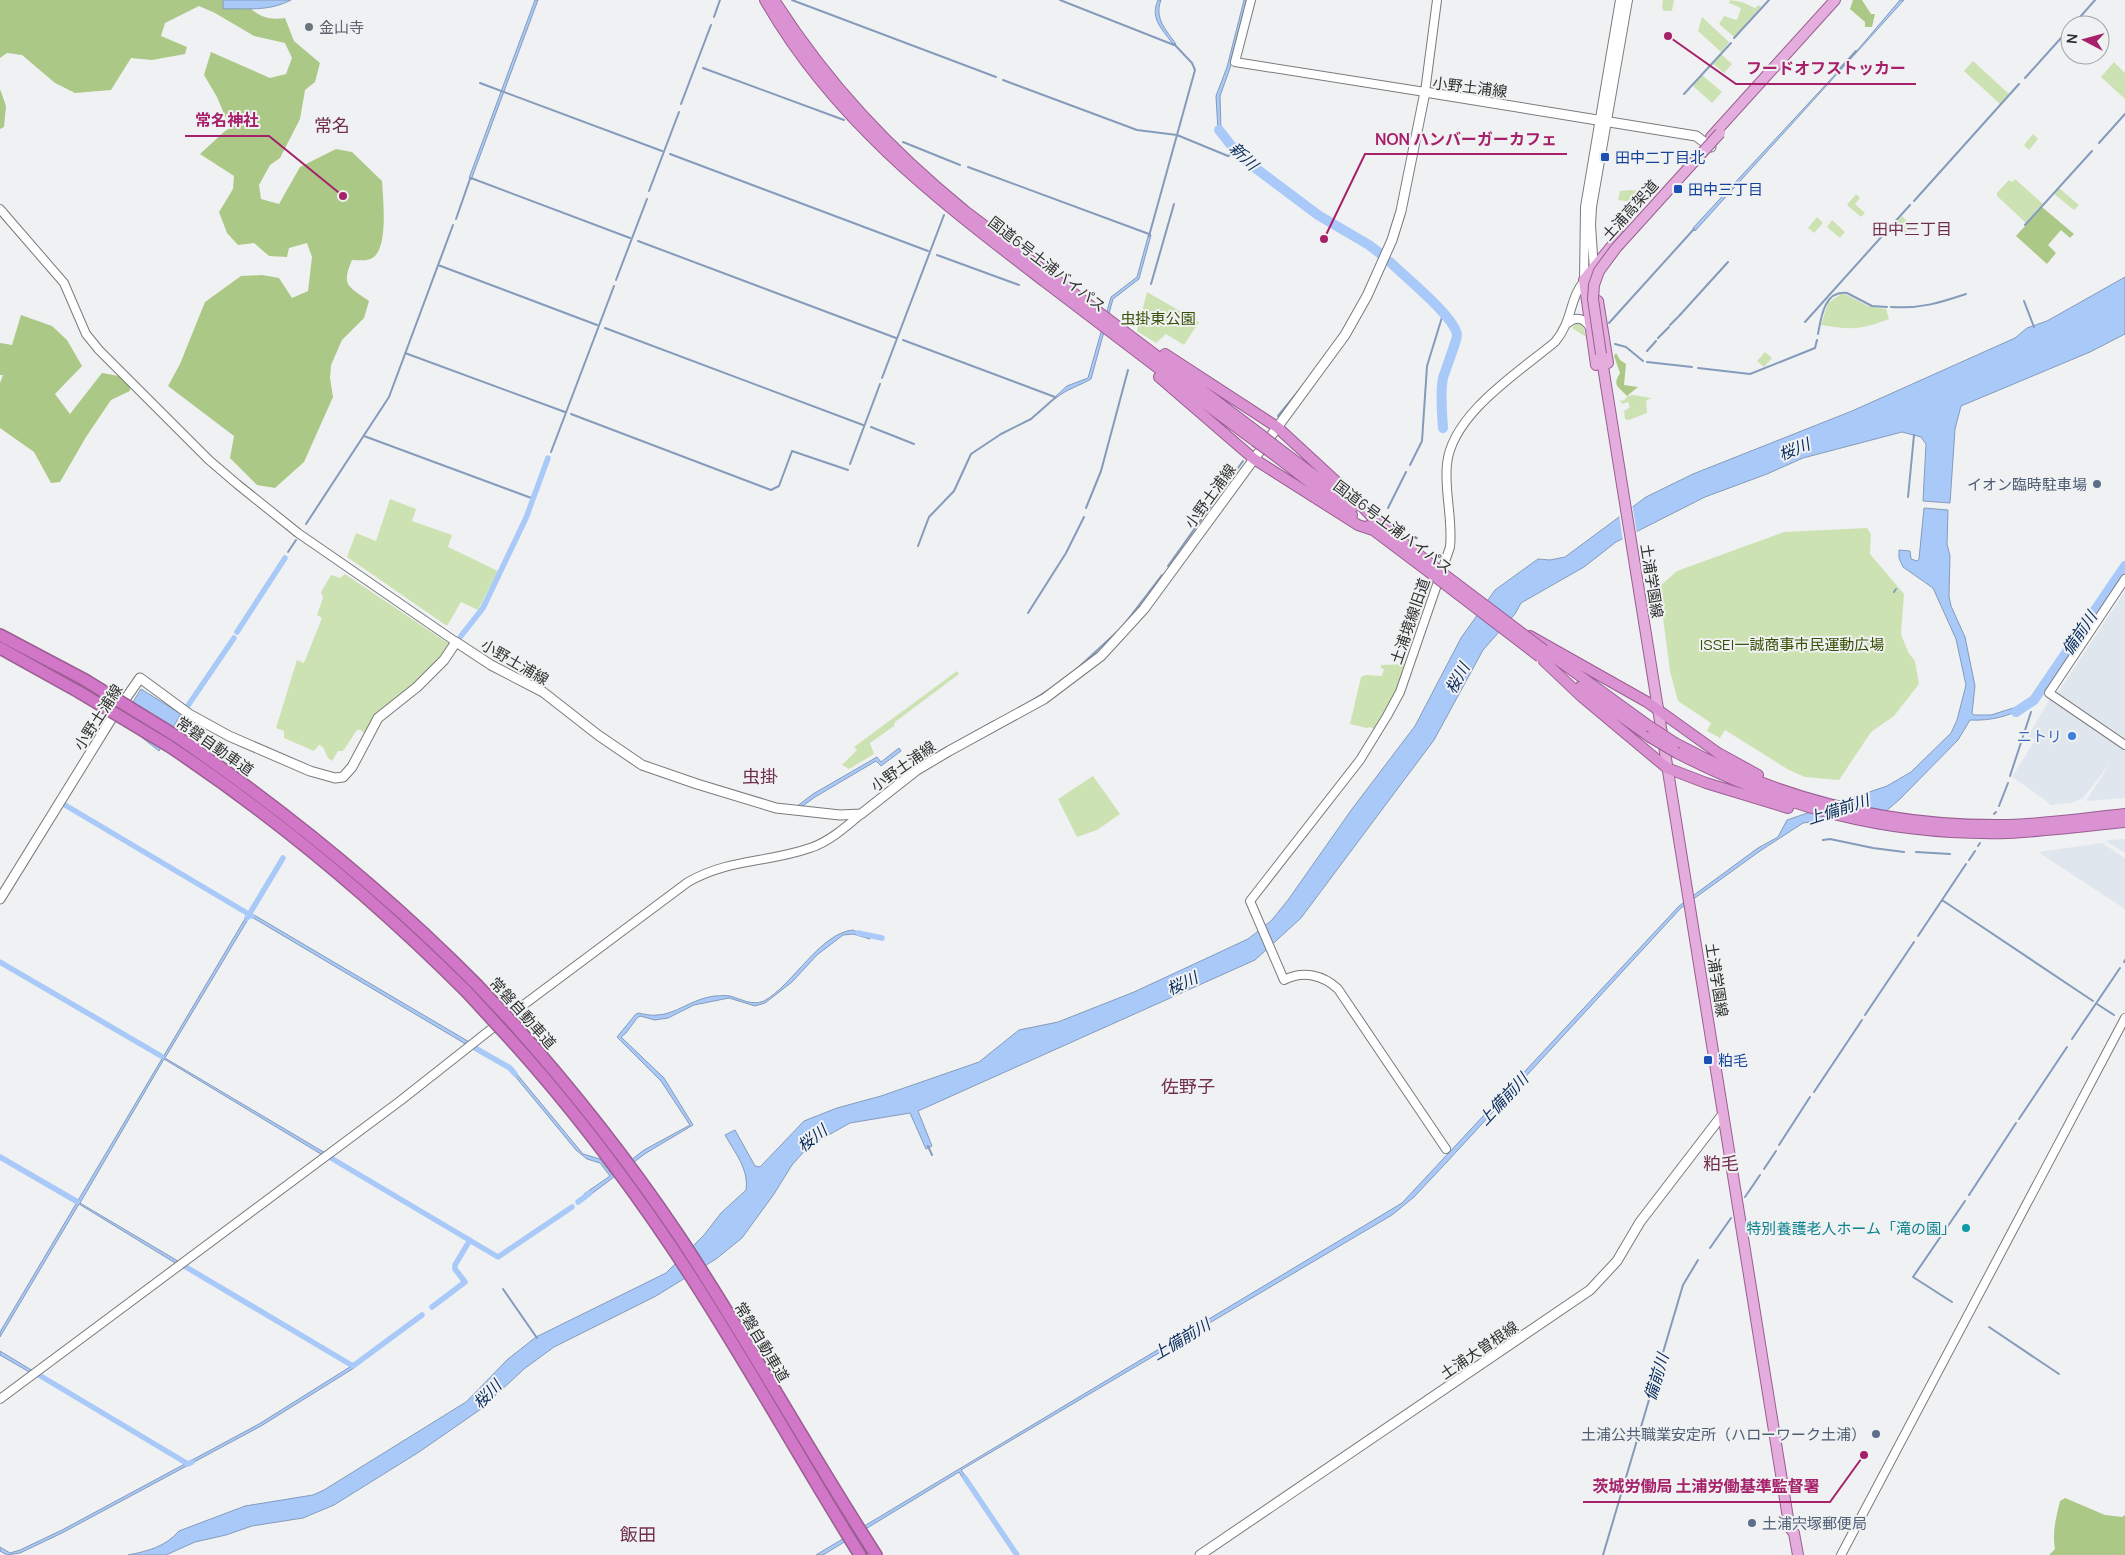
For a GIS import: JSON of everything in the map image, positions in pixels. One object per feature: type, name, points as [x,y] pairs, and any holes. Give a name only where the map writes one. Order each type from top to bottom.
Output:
[{"type":"highway","name":"国道6号土浦バイパス","points":[[766,0],[801,54],[847,111],[900,165],[1120,334],[1140,355],[1145,365],[1156,362]]},
{"type":"highway","name":"国道6号土浦バイパス","points":[[774,0],[811,55],[867,122],[963,214]]},
{"type":"highway","name":"国道6号土浦バイパス","points":[[1120,334],[1139,339],[1156,362],[1544,653],[1650,737],[1772,787],[1814,801],[1889,818],[1958,828]]},
{"type":"highway","points":[[1156,362],[1277,428],[1354,498],[1375,526]]},
{"type":"highway","points":[[1156,362],[1254,459],[1358,525],[1375,526]]},
{"type":"highway","name":"国道6号土浦バイパス","points":[[1435,572],[1524,634],[1544,653],[1649,726],[1676,748],[1743,784],[1792,806],[1824,817],[1845,818],[1877,824],[1958,828],[2041,831],[2123,818]]},
{"type":"highway","name":"常磐自動車道","points":[[0,635],[85,680],[176,736],[273,805],[341,858],[432,940],[477,985],[561,1078],[612,1142],[679,1236],[715,1292],[840,1500],[876,1555]]},
{"type":"highway","name":"常磐自動車道","points":[[0,648],[79,692],[169,746],[267,815],[335,869],[411,937],[467,992],[553,1088],[601,1149],[671,1247],[860,1555]]},
{"type":"highway","points":[[1544,653],[1658,710],[1718,753],[1760,776],[1772,787]]},
{"type":"highway","points":[[1544,653],[1582,696],[1667,768],[1706,783],[1792,806]]},
{"type":"highway","points":[[1958,828],[2123,818]]},
{"type":"main road","points":[[1584,280],[1594,272],[1709,144],[1835,0]]},
{"type":"main road","name":"土浦高架道","points":[[1615,442],[1593,299],[1596,279],[1604,262],[1839,0]]},
{"type":"main road","points":[[1709,144],[1843,0]]},
{"type":"main road","name":"小野土浦線","points":[[0,898],[110,721],[140,678],[186,712],[230,736],[310,771],[335,778],[343,778],[352,767],[378,718],[417,687],[444,660],[456,642],[491,665],[543,692],[598,736],[642,765],[776,808],[840,815],[861,814],[917,770],[1044,699],[1095,661],[1122,635],[1144,609],[1345,335],[1368,296],[1401,212],[1425,92],[1696,136],[1709,144]]},
{"type":"main road","name":"土浦学園線","points":[[1594,272],[1617,427],[1615,442],[1790,1528],[1788,1534],[1791,1555]]},
{"type":"main road","name":"土浦学園線","points":[[1584,280],[1605,422],[1615,442]]},
{"type":"main road","name":"土浦大曽根線","points":[[1200,1555],[1590,1290],[1617,1260],[1640,1222],[1723,1114]]},
{"type":"main road","name":"土浦学園線","points":[[1790,1528],[1794,1533],[1798,1555]]},
{"type":"street","points":[[1251,0],[1236,62],[1425,92],[1437,0]]},
{"type":"street","points":[[1594,272],[1592,207],[1620,0]]},
{"type":"street","points":[[1584,280],[1585,207],[1628,0]]},
{"type":"street","points":[[0,209],[64,283],[86,334],[99,350],[209,460],[298,533],[456,642]]},
{"type":"street","name":"土浦境線旧道","points":[[1446,1149],[1338,989],[1329,981],[1311,975],[1283,976],[1250,901],[1360,760],[1400,692],[1448,553],[1451,530],[1446,464],[1450,448],[1461,424],[1484,401],[1555,342],[1568,323],[1575,297],[1584,280]]},
{"type":"street","points":[[1568,323],[1580,318],[1588,323],[1590,328]]},
{"type":"street","points":[[2125,579],[2049,693],[2125,745]]},
{"type":"street","points":[[0,1399],[392,1107],[490,1030],[688,882],[718,868],[812,848],[861,814]]},
{"type":"street","points":[[1841,1555],[2125,1018]]},
{"type":"shaded area","points":[[2125,591],[2125,739],[2057,694]]},
{"type":"shaded area","points":[[2051,697],[2125,747],[2125,798],[2086,801],[2111,762],[2083,798],[2071,803],[2050,805],[2012,777],[2035,740],[2028,736]]},
{"type":"shaded area","points":[[2125,839],[2125,853],[2107,842],[2108,840]]},
{"type":"shaded area","points":[[2102,843],[2125,858],[2125,909],[2038,852]]},
{"type":"green space","points":[[0,0],[241,0],[261,15],[278,19],[285,18],[294,41],[320,63],[315,82],[305,90],[300,119],[280,158],[270,165],[259,185],[261,199],[279,204],[300,167],[336,149],[352,152],[382,181],[384,209],[382,241],[379,250],[372,258],[352,260],[347,275],[348,285],[369,301],[364,318],[342,340],[331,365],[330,378],[333,397],[304,462],[275,488],[257,485],[230,458],[234,436],[168,386],[180,364],[205,302],[241,276],[262,275],[279,278],[292,298],[308,291],[312,257],[307,243],[289,248],[287,257],[269,256],[254,243],[238,245],[227,233],[219,212],[233,189],[234,176],[200,154],[230,128],[217,97],[204,75],[211,52],[270,78],[286,74],[292,58],[285,43],[254,36],[215,13],[199,6],[165,23],[161,36],[187,47],[185,54],[152,60],[131,58],[111,90],[75,93],[55,83],[22,55],[7,53],[0,58]]},
{"type":"green space","points":[[1663,0],[1674,0],[1672,11],[1664,11],[1662,8]]},
{"type":"green space","points":[[1730,0],[1742,2],[1755,8],[1759,5],[1761,7],[1734,37],[1719,24],[1724,16],[1737,20],[1741,8],[1729,3]]},
{"type":"green space","points":[[1853,0],[1862,0],[1871,14],[1875,14],[1872,27],[1865,27],[1865,22],[1850,9]]},
{"type":"green space","points":[[1702,17],[1729,42],[1721,52],[1698,31]]},
{"type":"green space","points":[[1721,54],[1732,64],[1724,73],[1713,64]]},
{"type":"green space","points":[[1973,61],[2009,94],[2000,104],[1964,71]]},
{"type":"green space","points":[[2114,62],[2125,73],[2125,99],[2101,77]]},
{"type":"green space","points":[[1702,75],[1722,92],[1712,103],[1693,86]]},
{"type":"green space","points":[[0,89],[6,106],[4,127],[0,129]]},
{"type":"green space","points":[[2033,134],[2038,139],[2029,150],[2024,145]]},
{"type":"green space","points":[[2015,179],[2043,204],[2026,223],[1997,196],[1997,193],[2009,180],[2012,182]]},
{"type":"green space","points":[[2059,188],[2079,205],[2074,210],[2054,194]]},
{"type":"green space","points":[[1631,190],[1650,193],[1640,203],[1618,200],[1620,191]]},
{"type":"green space","points":[[1856,194],[1860,198],[1855,204],[1865,213],[1861,217],[1847,205]]},
{"type":"green space","points":[[2042,207],[2074,234],[2070,238],[2061,230],[2048,245],[2056,253],[2047,264],[2016,236]]},
{"type":"green space","points":[[1902,216],[1912,226],[1903,235],[1893,226]]},
{"type":"green space","points":[[1817,217],[1823,223],[1814,233],[1808,228]]},
{"type":"green space","points":[[1832,220],[1845,232],[1840,238],[1827,227]]},
{"type":"green space","name":"虫掛東公園","points":[[1147,292],[1199,322],[1184,345],[1166,334],[1156,343],[1137,331]]},
{"type":"green space","points":[[1841,294],[1845,294],[1868,306],[1886,309],[1889,319],[1856,328],[1821,325],[1828,303]]},
{"type":"green space","points":[[21,315],[52,326],[67,340],[82,366],[55,394],[70,414],[102,373],[130,378],[130,391],[111,400],[86,437],[60,482],[51,483],[34,452],[0,428],[0,383],[3,375],[0,375],[0,343],[12,345]]},
{"type":"green space","points":[[1577,322],[1583,325],[1586,337],[1572,328]]},
{"type":"green space","points":[[1765,352],[1772,358],[1764,367],[1757,361]]},
{"type":"green space","points":[[1616,353],[1620,360],[1626,364],[1624,385],[1638,387],[1627,396],[1616,383],[1620,373],[1614,356]]},
{"type":"green space","points":[[1628,396],[1651,398],[1646,401],[1647,413],[1629,420],[1625,419],[1624,411],[1630,407],[1628,402],[1622,404],[1620,400],[1623,401]]},
{"type":"green space","points":[[390,499],[416,509],[412,521],[452,535],[448,547],[498,571],[478,610],[461,602],[447,626],[347,557],[356,533],[376,541]]},
{"type":"green space","name":"ISSEI一誠商事市民運動広場","points":[[1867,528],[1871,534],[1870,554],[1904,594],[1901,634],[1908,652],[1915,661],[1919,684],[1894,716],[1871,732],[1839,780],[1805,777],[1789,770],[1725,730],[1720,738],[1707,731],[1711,723],[1678,701],[1670,671],[1659,587],[1677,571],[1784,532]]},
{"type":"green space","points":[[345,574],[449,644],[439,660],[426,674],[376,718],[366,735],[361,730],[357,730],[343,751],[338,751],[332,761],[328,758],[323,747],[319,745],[314,751],[284,738],[284,731],[276,728],[297,660],[304,663],[322,618],[317,615],[323,598],[321,592],[331,575],[340,578]]},
{"type":"green space","points":[[1409,664],[1399,691],[1376,730],[1370,727],[1350,724],[1361,677],[1366,675],[1382,676],[1384,669],[1381,668],[1381,665]]},
{"type":"green space","points":[[957,671],[959,674],[870,743],[874,754],[849,769],[842,765],[857,750],[854,747]]},
{"type":"green space","points":[[1093,776],[1120,814],[1097,830],[1077,837],[1058,799]]},
{"type":"green space","points":[[2065,1498],[2105,1515],[2122,1517],[2125,1515],[2125,1555],[2049,1555],[2055,1549],[2054,1531],[2056,1519],[2060,1501]]},
{"type":"water","points":[[223,0],[291,0],[266,8],[223,9]]},
{"type":"water","points":[[535,0],[538,0],[471,180],[469,178]]},
{"type":"water","points":[[1158,0],[1161,0],[1159,12],[1162,24],[1176,44],[1174,46],[1156,19],[1155,13]]},
{"type":"water","name":"新川","points":[[1244,0],[1247,0],[1230,68],[1220,96],[1221,130],[1229,139],[1228,142],[1218,131],[1216,96],[1227,67]]},
{"type":"water","points":[[1900,0],[1904,0],[1695,231],[1693,228],[1855,53]]},
{"type":"water","points":[[1149,233],[1151,235],[1139,279],[1113,299],[1091,379],[1054,398],[1067,386],[1088,378],[1111,297],[1137,277]]},
{"type":"water","name":"桜川","points":[[2125,277],[2125,334],[2090,352],[1961,406],[1955,429],[1950,503],[1923,501],[1926,444],[1921,437],[1902,432],[1803,458],[1767,474],[1705,497],[1616,542],[1584,567],[1521,603],[1515,614],[1483,650],[1434,740],[1301,918],[1255,960],[918,1111],[932,1146],[926,1149],[910,1113],[850,1123],[809,1146],[792,1165],[774,1194],[742,1238],[716,1259],[656,1296],[554,1347],[524,1369],[481,1409],[419,1452],[334,1505],[303,1518],[252,1526],[226,1535],[195,1542],[166,1555],[128,1555],[162,1545],[179,1531],[245,1506],[313,1495],[324,1490],[466,1402],[508,1359],[536,1337],[666,1273],[704,1235],[721,1213],[746,1190],[743,1168],[725,1135],[735,1130],[755,1166],[760,1167],[804,1121],[837,1108],[881,1096],[979,1062],[1019,1030],[1058,1022],[1134,992],[1248,939],[1271,921],[1288,900],[1352,809],[1415,726],[1461,638],[1495,590],[1538,559],[1550,560],[1565,557],[1646,497],[1693,474],[1852,411],[2015,338],[2027,328],[2047,321]]},
{"type":"water","name":"上備前川","points":[[1924,508],[1948,510],[1949,596],[1951,606],[1965,637],[1975,686],[1972,713],[1974,715],[1991,715],[2026,704],[2027,707],[2000,717],[1986,720],[1970,720],[1958,740],[1885,812],[1803,823],[1760,851],[1681,908],[1414,1197],[1392,1215],[961,1470],[966,1477],[964,1480],[959,1472],[823,1555],[816,1555],[1402,1203],[1679,906],[1758,848],[1778,837],[1787,820],[1887,786],[1911,772],[1951,733],[1957,720],[1966,685],[1956,639],[1933,588],[1903,567],[1899,558],[1899,550],[1910,551],[1911,559],[1917,561],[1919,559]]},
{"type":"water","points":[[141,689],[181,714],[159,751],[121,721]]},
{"type":"water","points":[[899,748],[901,751],[881,766],[876,761],[815,797],[797,810],[796,807],[813,794],[877,757],[881,762]]},
{"type":"water","points":[[249,912],[476,1046],[474,1049],[250,916],[165,1058],[332,1157],[329,1159],[164,1059],[80,1203],[188,1267],[185,1269],[79,1204],[0,1337],[0,1332]]},
{"type":"water","points":[[853,930],[870,939],[853,934],[843,935],[817,955],[792,982],[765,1003],[755,1006],[729,998],[694,1005],[668,1018],[655,1020],[640,1016],[637,1018],[621,1037],[664,1078],[693,1125],[646,1153],[586,1198],[584,1194],[610,1176],[600,1163],[587,1159],[576,1150],[510,1070],[511,1067],[583,1154],[600,1159],[612,1175],[644,1150],[690,1125],[661,1081],[617,1037],[635,1015],[638,1013],[664,1014],[707,997],[715,996],[730,996],[751,1002],[764,1001],[786,984],[829,940],[841,933]]},
{"type":"water","points":[[0,1351],[38,1374],[38,1377],[0,1355]]},
{"type":"water","points":[[353,1365],[354,1368],[261,1426],[62,1533],[20,1553],[7,1555],[0,1551],[0,1547],[10,1553],[20,1550],[62,1530],[259,1424]]},
{"type":"pier","points":[[1632,504],[1637,534],[1623,541],[1619,514]]},
{"type":"waterway","points":[[714,17],[720,0]]},
{"type":"waterway","points":[[792,0],[996,77]]},
{"type":"waterway","points":[[1060,0],[1174,45]]},
{"type":"waterway","points":[[1734,38],[1769,0]]},
{"type":"waterway","points":[[2082,15],[2095,0]]},
{"type":"waterway","points":[[681,104],[711,25]]},
{"type":"waterway","points":[[2025,78],[2060,39]]},
{"type":"waterway","points":[[1684,94],[1731,43]]},
{"type":"waterway","points":[[1149,236],[1195,70],[1192,63],[1174,44]]},
{"type":"waterway","points":[[1836,73],[1856,51]]},
{"type":"waterway","points":[[703,68],[844,120]]},
{"type":"waterway","points":[[1003,80],[1137,130],[1177,135],[1228,156],[1230,155],[1230,142]]},
{"type":"waterway","points":[[480,83],[662,151]]},
{"type":"waterway","points":[[1914,201],[2019,84]]},
{"type":"waterway","points":[[649,191],[679,112]]},
{"type":"waterway","points":[[2099,143],[2125,114]]},
{"type":"waterway","name":"新川","points":[[1219,130],[1234,149],[1250,164],[1318,215],[1369,245],[1382,255]]},
{"type":"waterway","points":[[903,142],[960,165]]},
{"type":"waterway","points":[[2025,225],[2092,151]]},
{"type":"waterway","points":[[670,154],[928,251]]},
{"type":"waterway","points":[[968,167],[1149,234]]},
{"type":"waterway","points":[[471,178],[630,238]]},
{"type":"waterway","points":[[456,219],[470,179]]},
{"type":"waterway","points":[[616,280],[647,199]]},
{"type":"waterway","points":[[1151,284],[1174,204]]},
{"type":"waterway","points":[[1805,322],[1910,205]]},
{"type":"waterway","points":[[882,378],[944,215]]},
{"type":"waterway","points":[[306,524],[389,397],[453,225]]},
{"type":"waterway","points":[[1609,323],[1694,229]]},
{"type":"waterway","points":[[638,241],[896,338]]},
{"type":"waterway","points":[[937,255],[1019,285]]},
{"type":"waterway","name":"新川","points":[[1390,262],[1439,308],[1448,318],[1457,335],[1442,384],[1443,428]]},
{"type":"waterway","points":[[1679,316],[1728,262]]},
{"type":"waterway","points":[[438,265],[597,325]]},
{"type":"waterway","points":[[551,452],[614,286]]},
{"type":"waterway","points":[[1818,334],[1825,306],[1833,296],[1839,293],[1847,293],[1872,306],[1887,307]]},
{"type":"waterway","points":[[1891,307],[1929,305],[1966,294]]},
{"type":"waterway","points":[[2024,301],[2034,327]]},
{"type":"waterway","points":[[1410,465],[1422,441],[1427,366],[1443,314]]},
{"type":"waterway","points":[[1670,325],[1678,317]]},
{"type":"waterway","points":[[1658,338],[1669,327]]},
{"type":"waterway","points":[[605,328],[863,425]]},
{"type":"waterway","points":[[903,340],[1055,397]]},
{"type":"waterway","points":[[1698,368],[1750,374],[1815,348],[1817,340]]},
{"type":"waterway","points":[[1647,351],[1656,341]]},
{"type":"waterway","points":[[1615,344],[1626,347],[1643,361]]},
{"type":"waterway","points":[[405,353],[565,412]]},
{"type":"waterway","points":[[1647,362],[1692,367]]},
{"type":"waterway","points":[[1086,508],[1101,471],[1128,370]]},
{"type":"waterway","points":[[1278,416],[1305,383]]},
{"type":"waterway","points":[[850,464],[880,384]]},
{"type":"waterway","points":[[918,546],[929,517],[954,491],[971,454],[1001,434],[1031,419],[1056,397]]},
{"type":"waterway","points":[[571,414],[771,490],[779,486],[792,451],[848,470]]},
{"type":"waterway","points":[[871,427],[914,444]]},
{"type":"waterway","points":[[1908,497],[1914,435]]},
{"type":"waterway","points":[[364,436],[534,499]]},
{"type":"waterway","points":[[461,636],[483,608],[526,518],[548,458]]},
{"type":"waterway","points":[[1168,566],[1243,461]]},
{"type":"waterway","points":[[1388,508],[1406,472]]},
{"type":"waterway","points":[[1028,613],[1066,553],[1084,517]]},
{"type":"waterway","points":[[288,552],[296,540]]},
{"type":"waterway","points":[[237,632],[285,558]]},
{"type":"waterway","name":"備前川","points":[[2016,712],[2034,700],[2125,566]]},
{"type":"waterway","points":[[1126,622],[1162,575]]},
{"type":"waterway","points":[[1079,667],[1118,631]]},
{"type":"waterway","points":[[187,707],[234,638]]},
{"type":"waterway","points":[[1026,704],[1052,688]]},
{"type":"waterway","name":"備前川","points":[[2010,776],[2031,712]]},
{"type":"waterway","points":[[922,761],[994,721]]},
{"type":"waterway","name":"備前川","points":[[1999,806],[2008,783]]},
{"type":"waterway","points":[[65,805],[252,916]]},
{"type":"waterway","points":[[1823,840],[1830,839],[1904,852]]},
{"type":"waterway","name":"備前川","points":[[1969,860],[1975,851]]},
{"type":"waterway","points":[[1916,852],[1950,854]]},
{"type":"waterway","points":[[247,918],[283,858]]},
{"type":"waterway","name":"備前川","points":[[1918,936],[1966,864]]},
{"type":"waterway","points":[[1942,900],[2093,1001]]},
{"type":"waterway","points":[[858,933],[882,938]]},
{"type":"waterway","name":"備前川","points":[[1865,1015],[1914,942]]},
{"type":"waterway","points":[[0,962],[161,1056]]},
{"type":"waterway","points":[[2072,1039],[2120,968]]},
{"type":"waterway","points":[[2097,1004],[2114,1015]]},
{"type":"waterway","name":"備前川","points":[[1814,1092],[1862,1020]]},
{"type":"waterway","points":[[2019,1119],[2067,1047]]},
{"type":"waterway","points":[[475,1048],[510,1068],[515,1074]]},
{"type":"waterway","name":"備前川","points":[[1779,1145],[1810,1097]]},
{"type":"waterway","points":[[1969,1195],[2016,1123]]},
{"type":"waterway","points":[[928,1146],[932,1155]]},
{"type":"waterway","name":"備前川","points":[[1764,1169],[1776,1151]]},
{"type":"waterway","points":[[0,1157],[76,1201]]},
{"type":"waterway","points":[[331,1158],[498,1257],[572,1207]]},
{"type":"waterway","name":"備前川","points":[[1745,1197],[1760,1175]]},
{"type":"waterway","points":[[578,1202],[590,1193]]},
{"type":"waterway","points":[[1952,1302],[1913,1277],[1965,1201]]},
{"type":"waterway","name":"備前川","points":[[1710,1248],[1731,1218]]},
{"type":"waterway","points":[[432,1307],[465,1282],[455,1269],[455,1265],[470,1240]]},
{"type":"waterway","name":"備前川","points":[[1603,1555],[1683,1285],[1698,1260]]},
{"type":"waterway","points":[[186,1267],[353,1366],[422,1315]]},
{"type":"waterway","points":[[503,1289],[537,1338]]},
{"type":"waterway","points":[[1989,1327],[2059,1374]]},
{"type":"waterway","points":[[39,1375],[188,1464],[192,1462]]},
{"type":"waterway","points":[[965,1478],[1017,1555]]},
{"type":"place","name":"金山寺","points":[[309,27]]},
{"type":"place","name":"フードオフストッカー","points":[[1668,36]]},
{"type":"place","name":"田中二丁目北","points":[[1605,157]]},
{"type":"place","name":"田中三丁目","points":[[1678,189]]},
{"type":"place","name":"常名神社","points":[[343,196]]},
{"type":"place","name":"NON ハンバーガーカフェ","points":[[1324,239]]},
{"type":"place","name":"イオン臨時駐車場","points":[[2097,484]]},
{"type":"place","name":"ニトリ","points":[[2072,736]]},
{"type":"place","name":"粕毛","points":[[1708,1060]]},
{"type":"place","name":"特別養護老人ホーム「滝の園」","points":[[1966,1228]]},
{"type":"place","name":"土浦公共職業安定所（ハローワーク土浦）","points":[[1876,1434]]},
{"type":"place","name":"茨城労働局 土浦労働基準監督署","points":[[1864,1455]]},
{"type":"place","name":"土浦宍塚郵便局","points":[[1752,1523]]},
{"type":"district","name":"常名","points":[[332,125]]},
{"type":"district","name":"田中三丁目","points":[[1912,229]]},
{"type":"district","name":"虫掛","points":[[760,776]]},
{"type":"district","name":"佐野子","points":[[1188,1086]]},
{"type":"district","name":"粕毛","points":[[1721,1163]]},
{"type":"district","name":"飯田","points":[[638,1534]]}]
